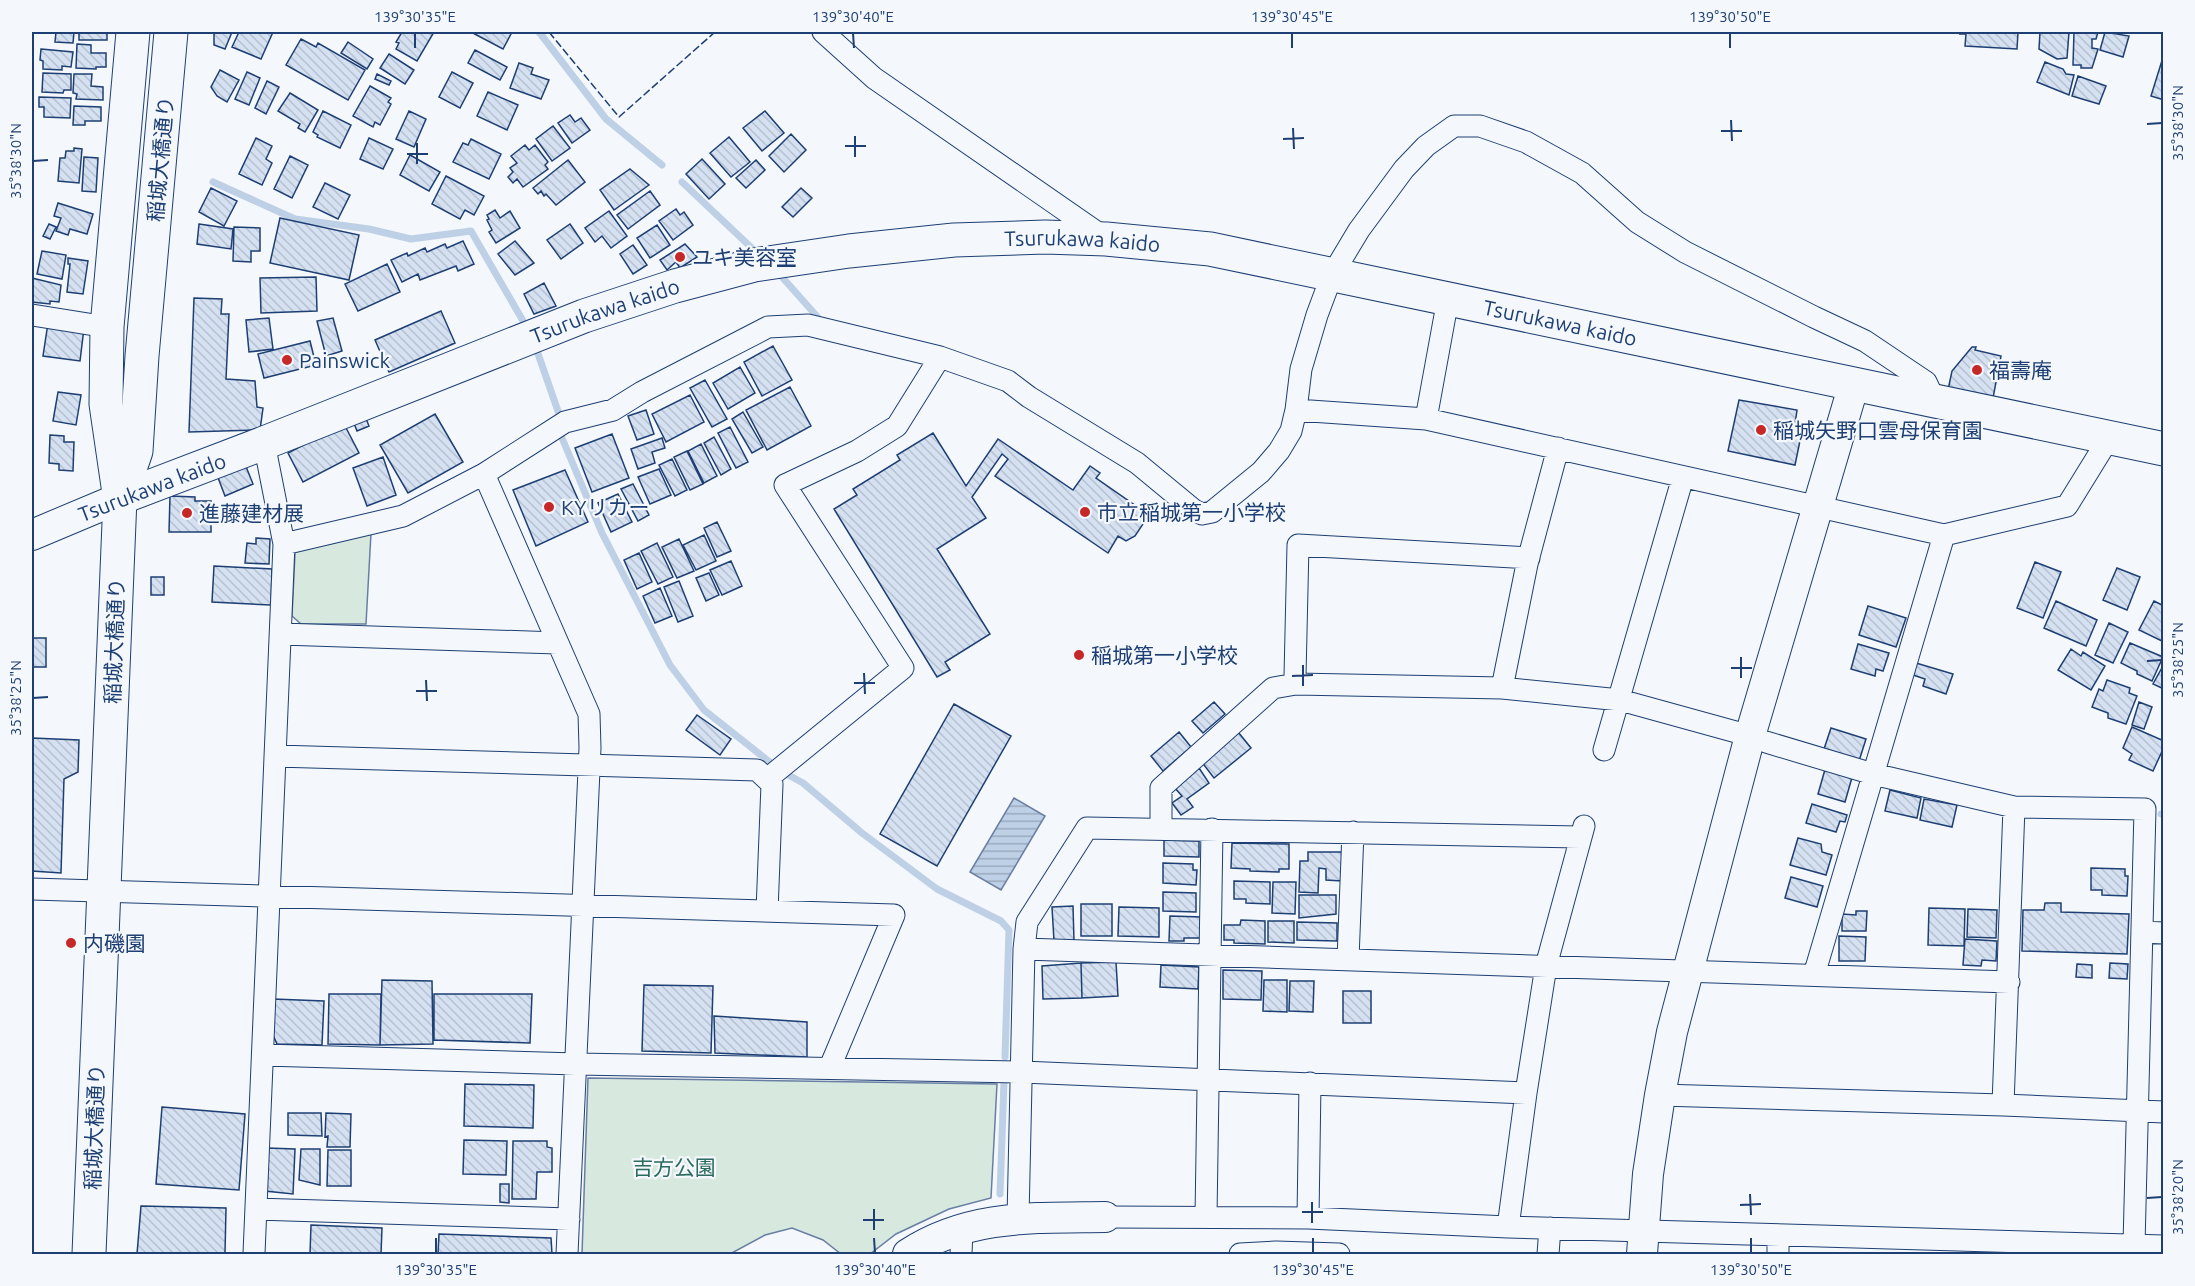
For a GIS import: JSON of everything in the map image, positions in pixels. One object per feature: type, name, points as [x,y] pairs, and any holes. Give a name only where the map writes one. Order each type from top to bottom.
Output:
[{"type":"main road","points":[[120,498],[106,404],[107,327],[133,32]]},
{"type":"main road","name":"稲城大橋通り","points":[[88,1254],[120,498],[128,354],[154,32]]},
{"type":"main road","name":"稲城大橋通り","points":[[120,498],[136,451],[143,345],[171,32]]},
{"type":"main road","points":[[138,429],[163,358],[190,32]]},
{"type":"main road","name":"Tsurukawa kaido","points":[[120,498],[584,316],[675,286],[754,265],[849,251],[954,240],[1045,237],[1106,239],[1210,249],[2163,449]]},
{"type":"street","points":[[823,32],[874,78],[1106,239]]},
{"type":"street","points":[[284,544],[403,516],[484,474],[565,422],[613,410],[642,392],[768,327],[807,325],[940,357],[1008,381],[1029,397],[1137,463],[1194,510],[1202,514],[1212,512],[1261,472],[1279,452],[1291,431],[1301,369],[1332,275],[1359,231],[1404,169],[1426,146],[1454,126],[1480,126],[1526,142],[1582,173],[1637,222],[1685,252],[1865,341],[1926,382],[1935,401]]},
{"type":"street","points":[[1426,419],[1448,299]]},
{"type":"street","points":[[32,315],[107,327]]},
{"type":"street","points":[[767,911],[772,784],[776,772],[903,668],[785,485],[857,451],[897,426],[940,357]]},
{"type":"street","points":[[1643,1242],[1648,1174],[1659,1095],[1687,971],[1750,736],[1854,384]]},
{"type":"street","points":[[1296,410],[1426,419],[1944,535],[2067,506],[2109,438]]},
{"type":"street","points":[[254,1254],[284,544],[264,443]]},
{"type":"street","points":[[1502,688],[1529,558],[1558,448]]},
{"type":"street","points":[[484,474],[589,714],[589,765],[567,1254]]},
{"type":"street","points":[[1604,750],[1683,477]]},
{"type":"street","name":"Tsurukawa kaido","points":[[32,535],[120,498]]},
{"type":"street","points":[[1814,975],[1944,535]]},
{"type":"street","points":[[1296,684],[1298,545],[1529,558]]},
{"type":"street","points":[[281,634],[558,643]]},
{"type":"street","points":[[1161,829],[1161,788],[1273,688],[1296,684],[1502,688],[1620,700],[1736,732]]},
{"type":"street","points":[[1766,742],[1873,774],[2014,807],[2145,809],[2135,1250]]},
{"type":"street","points":[[276,756],[776,772]]},
{"type":"street","points":[[2003,1105],[2014,807]]},
{"type":"street","points":[[1018,1218],[1024,949],[1027,922],[1087,828],[1353,832],[1582,831],[1546,966],[1508,1227]]},
{"type":"street","points":[[1206,1217],[1212,829]]},
{"type":"street","points":[[1348,959],[1353,832]]},
{"type":"street","points":[[32,889],[894,915],[830,1067]]},
{"type":"street","points":[[2142,932],[2163,933]]},
{"type":"street","points":[[1024,949],[2009,982]]},
{"type":"street","points":[[263,1054],[576,1064],[1022,1072],[1526,1093]]},
{"type":"street","points":[[1308,1218],[1310,1083]]},
{"type":"street","points":[[1659,1095],[2163,1112]]},
{"type":"street","points":[[256,1209],[569,1219]]},
{"type":"street","points":[[908,1254],[921,1246],[961,1242],[974,1225],[1018,1218],[1105,1217],[1308,1218],[1550,1228],[1643,1242],[2105,1250],[2135,1250],[2163,1246]]},
{"type":"street","points":[[1276,1219],[1276,1252]]},
{"type":"street","points":[[1548,1254],[1550,1228]]},
{"type":"street","points":[[1240,1254],[1276,1252],[1339,1254]]},
{"type":"green space","points":[[371,533],[366,624],[301,624],[292,616],[295,553],[298,548]]},
{"type":"green space","name":"吉方公園","points":[[588,1078],[997,1084],[991,1198],[949,1209],[896,1234],[870,1254],[841,1254],[823,1240],[792,1228],[765,1235],[730,1254],[582,1254]]},
{"type":"water","points":[[1014,798],[1045,816],[1001,890],[970,872]]},
{"type":"building","points":[[56,32],[74,32],[73,43],[55,42]]},
{"type":"building","points":[[79,32],[107,32],[107,40],[79,40]]},
{"type":"building","points":[[214,32],[232,32],[225,49],[214,45]]},
{"type":"building","points":[[239,32],[273,32],[261,59],[232,47]]},
{"type":"building","points":[[402,32],[434,32],[417,61],[396,49],[399,43],[396,42]]},
{"type":"building","points":[[471,32],[512,32],[503,49]]},
{"type":"building","points":[[1961,32],[2018,32],[2017,49],[1965,46],[1966,34],[1960,34]]},
{"type":"building","points":[[2040,32],[2069,32],[2067,58],[2057,59],[2039,49]]},
{"type":"building","points":[[2074,32],[2098,32],[2096,39],[2092,39],[2092,48],[2098,49],[2092,68],[2073,65]]},
{"type":"building","points":[[2105,32],[2129,36],[2123,57],[2100,50]]},
{"type":"building","points":[[301,39],[316,47],[318,43],[365,70],[348,100],[286,65]]},
{"type":"building","points":[[348,42],[373,59],[367,69],[341,53]]},
{"type":"building","points":[[77,44],[91,45],[91,53],[106,53],[106,67],[76,68]]},
{"type":"building","points":[[41,49],[73,52],[71,67],[62,66],[62,70],[43,69],[43,61],[40,60]]},
{"type":"building","points":[[475,50],[507,67],[500,80],[468,63]]},
{"type":"building","points":[[389,54],[414,70],[405,84],[380,68]]},
{"type":"building","points":[[2164,54],[2164,100],[2151,96]]},
{"type":"building","points":[[2045,62],[2063,69],[2066,74],[2074,75],[2069,95],[2037,82]]},
{"type":"building","points":[[519,63],[533,68],[531,74],[549,80],[541,99],[510,88]]},
{"type":"building","points":[[220,70],[239,80],[227,102],[217,96],[211,87]]},
{"type":"building","points":[[247,72],[260,78],[249,105],[235,99]]},
{"type":"building","points":[[452,72],[473,83],[460,108],[439,97]]},
{"type":"building","points":[[43,73],[71,74],[71,90],[64,90],[63,93],[42,92]]},
{"type":"building","points":[[74,74],[92,74],[91,86],[103,87],[103,100],[76,99],[77,94],[73,93]]},
{"type":"building","points":[[377,74],[391,81],[389,85],[375,79]]},
{"type":"building","points":[[2078,76],[2106,86],[2099,104],[2072,96]]},
{"type":"building","points":[[267,81],[279,87],[266,114],[255,108]]},
{"type":"building","points":[[370,86],[391,98],[388,102],[391,104],[380,125],[375,122],[373,127],[353,116]]},
{"type":"building","points":[[488,92],[518,105],[507,130],[477,116]]},
{"type":"building","points":[[290,93],[318,110],[305,132],[298,128],[300,124],[278,111]]},
{"type":"building","points":[[39,97],[71,98],[70,118],[44,117],[44,107],[39,107]]},
{"type":"building","points":[[74,106],[101,107],[101,121],[85,121],[85,125],[73,125]]},
{"type":"building","points":[[323,111],[351,125],[340,148],[317,137],[318,135],[313,132]]},
{"type":"building","points":[[409,111],[426,119],[414,147],[396,139]]},
{"type":"building","points":[[765,111],[784,133],[762,151],[743,128]]},
{"type":"building","points":[[570,115],[575,122],[581,118],[590,130],[572,143],[558,123]]},
{"type":"building","points":[[553,126],[570,148],[552,161],[536,139]]},
{"type":"building","points":[[791,134],[806,150],[784,172],[769,156]]},
{"type":"building","points":[[729,137],[750,162],[731,177],[710,153]]},
{"type":"building","points":[[256,138],[272,146],[266,159],[272,163],[262,185],[239,174]]},
{"type":"building","points":[[369,138],[393,149],[383,169],[360,159]]},
{"type":"building","points":[[471,139],[501,154],[489,179],[453,162],[463,143],[468,145]]},
{"type":"building","points":[[525,145],[529,150],[535,145],[548,162],[545,165],[548,169],[523,187],[517,179],[513,183],[508,177],[513,172],[510,168],[517,163],[511,156]]},
{"type":"building","points":[[74,148],[82,149],[79,183],[58,181],[60,158],[65,158],[66,151],[74,151]]},
{"type":"building","points":[[410,155],[440,172],[429,191],[400,175]]},
{"type":"building","points":[[290,156],[308,165],[292,198],[274,189]]},
{"type":"building","points":[[84,157],[98,158],[96,192],[82,191]]},
{"type":"building","points":[[702,159],[725,184],[709,199],[686,174]]},
{"type":"building","points":[[568,160],[585,182],[556,205],[546,194],[544,196],[541,191],[538,194],[533,188]]},
{"type":"building","points":[[756,160],[765,170],[746,188],[736,178]]},
{"type":"building","points":[[630,169],[649,185],[614,210],[600,190]]},
{"type":"building","points":[[446,176],[484,196],[474,215],[465,210],[460,219],[432,204]]},
{"type":"building","points":[[325,183],[350,195],[338,219],[313,207]]},
{"type":"building","points":[[211,188],[237,201],[224,226],[199,212]]},
{"type":"building","points":[[801,188],[812,198],[793,217],[782,207]]},
{"type":"building","points":[[650,191],[660,205],[628,229],[617,215]]},
{"type":"building","points":[[58,203],[93,214],[87,234],[70,229],[68,235],[56,231],[61,218],[54,216]]},
{"type":"building","points":[[676,209],[680,215],[684,212],[693,225],[673,240],[659,221]]},
{"type":"building","points":[[495,210],[500,218],[510,211],[520,228],[496,243],[489,232],[492,230],[487,220],[489,219],[487,215]]},
{"type":"building","points":[[609,211],[627,236],[611,248],[602,236],[595,242],[585,228]]},
{"type":"building","points":[[280,218],[359,235],[349,280],[270,263]]},
{"type":"building","points":[[49,224],[56,227],[50,239],[43,236]]},
{"type":"building","points":[[199,224],[233,229],[231,249],[197,244]]},
{"type":"building","points":[[570,224],[583,243],[561,259],[547,240]]},
{"type":"building","points":[[657,225],[670,245],[650,258],[637,238]]},
{"type":"building","points":[[234,227],[260,228],[260,251],[251,251],[251,262],[233,261]]},
{"type":"building","points":[[463,241],[474,264],[458,271],[456,266],[420,280],[418,274],[402,282],[391,260],[407,253],[408,256],[425,248],[427,252],[445,244],[447,248]]},
{"type":"building","points":[[515,241],[534,263],[515,275],[498,254]]},
{"type":"building","points":[[685,244],[697,257],[680,268],[676,262],[667,270],[660,260]]},
{"type":"building","points":[[633,245],[647,265],[633,274],[620,254]]},
{"type":"building","points":[[42,251],[66,255],[62,279],[37,274]]},
{"type":"building","points":[[68,258],[88,261],[83,294],[67,292],[70,264],[68,264]]},
{"type":"building","points":[[387,264],[400,292],[358,311],[345,284]]},
{"type":"building","points":[[316,277],[317,311],[261,313],[260,278]]},
{"type":"building","points":[[32,278],[61,285],[59,302],[50,301],[50,304],[32,302]]},
{"type":"building","points":[[544,283],[556,306],[534,314],[524,294]]},
{"type":"building","points":[[194,298],[222,299],[221,314],[229,314],[226,379],[255,381],[257,407],[263,408],[260,430],[189,432]]},
{"type":"building","points":[[441,311],[455,343],[389,372],[375,340]]},
{"type":"building","points":[[269,318],[273,349],[249,352],[246,320]]},
{"type":"building","points":[[333,318],[342,351],[326,356],[317,321]]},
{"type":"building","points":[[48,323],[84,328],[80,361],[43,356]]},
{"type":"building","name":"Painswick","points":[[310,341],[316,365],[264,378],[258,354]]},
{"type":"building","points":[[773,346],[792,380],[762,396],[744,362]]},
{"type":"building","points":[[1972,347],[1976,347],[1975,350],[2001,356],[1993,398],[1948,390],[1952,371]]},
{"type":"building","points":[[740,367],[755,393],[728,409],[713,383]]},
{"type":"building","points":[[705,380],[727,419],[712,427],[690,388]]},
{"type":"building","points":[[790,387],[811,426],[767,450],[746,410]]},
{"type":"building","points":[[58,392],[81,395],[76,425],[53,421]]},
{"type":"building","points":[[690,395],[704,422],[666,442],[652,414]]},
{"type":"building","points":[[1739,400],[1797,410],[1795,424],[1803,426],[1795,465],[1728,451]]},
{"type":"building","points":[[646,410],[654,434],[637,440],[628,416]]},
{"type":"building","points":[[363,411],[369,426],[357,431],[351,416]]},
{"type":"building","points":[[743,412],[763,447],[752,453],[732,419]]},
{"type":"building","points":[[435,414],[463,462],[408,493],[380,445]]},
{"type":"building","points":[[344,424],[359,453],[303,482],[288,453]]},
{"type":"building","points":[[730,427],[748,462],[736,468],[718,433]]},
{"type":"building","points":[[933,433],[966,486],[998,439],[1073,490],[1090,466],[1100,473],[1096,478],[1149,515],[1135,536],[1126,541],[1118,536],[1108,553],[995,476],[1008,459],[1002,454],[972,497],[986,518],[937,549],[990,634],[945,662],[950,670],[937,677],[834,509],[857,495],[853,489],[900,460],[897,455]]},
{"type":"building","points":[[612,434],[629,478],[592,492],[575,448]]},
{"type":"building","points":[[50,435],[64,436],[64,442],[74,442],[73,471],[59,470],[59,464],[49,463]]},
{"type":"building","points":[[714,437],[731,469],[721,475],[704,443]]},
{"type":"building","points":[[662,438],[665,448],[652,452],[655,463],[638,469],[631,449]]},
{"type":"building","points":[[701,444],[717,476],[704,483],[688,451]]},
{"type":"building","points":[[687,451],[703,484],[690,490],[674,457]]},
{"type":"building","points":[[383,457],[396,495],[367,506],[353,468]]},
{"type":"building","points":[[672,459],[687,490],[675,496],[659,465]]},
{"type":"building","points":[[245,464],[253,484],[225,496],[217,475]]},
{"type":"building","points":[[659,469],[671,495],[650,504],[638,477]]},
{"type":"building","points":[[565,470],[588,522],[536,546],[513,490]]},
{"type":"building","points":[[633,484],[649,515],[638,521],[621,489]]},
{"type":"building","points":[[618,494],[632,522],[611,532],[598,503]]},
{"type":"building","points":[[170,496],[195,497],[195,501],[211,501],[211,532],[169,532]]},
{"type":"building","points":[[717,522],[731,551],[717,557],[704,528]]},
{"type":"building","points":[[704,535],[716,561],[696,570],[683,545]]},
{"type":"building","points":[[256,538],[270,539],[269,564],[245,563],[247,543],[256,544]]},
{"type":"building","points":[[679,539],[694,571],[677,578],[662,547]]},
{"type":"building","points":[[657,543],[673,577],[658,584],[641,551]]},
{"type":"building","points":[[639,553],[652,582],[637,589],[624,560]]},
{"type":"building","points":[[731,561],[742,586],[722,595],[710,570]]},
{"type":"building","points":[[2035,562],[2061,572],[2043,618],[2017,608]]},
{"type":"building","points":[[214,566],[272,569],[271,605],[212,602]]},
{"type":"building","points":[[2117,568],[2140,577],[2127,610],[2103,600]]},
{"type":"building","points":[[709,573],[719,595],[706,601],[696,578]]},
{"type":"building","points":[[151,577],[164,577],[164,595],[151,595]]},
{"type":"building","points":[[679,581],[693,616],[678,622],[664,587]]},
{"type":"building","points":[[660,588],[672,616],[655,623],[643,596]]},
{"type":"building","points":[[2056,601],[2097,620],[2086,646],[2044,628]]},
{"type":"building","points":[[2154,601],[2164,606],[2164,642],[2139,630]]},
{"type":"building","points":[[1868,606],[1906,618],[1896,647],[1859,635]]},
{"type":"building","points":[[2109,623],[2128,632],[2113,663],[2095,655]]},
{"type":"building","points":[[32,638],[46,638],[46,667],[32,667]]},
{"type":"building","points":[[2130,643],[2163,657],[2152,681],[2121,663]]},
{"type":"building","points":[[1858,644],[1889,653],[1883,671],[1876,669],[1875,676],[1851,669]]},
{"type":"building","points":[[2071,649],[2081,656],[2083,652],[2105,666],[2091,690],[2058,670]]},
{"type":"building","points":[[1916,663],[1953,674],[1946,694],[1923,686],[1925,679],[1913,675]]},
{"type":"building","points":[[2164,664],[2164,689],[2153,684]]},
{"type":"building","points":[[2107,680],[2130,688],[2129,693],[2137,696],[2126,724],[2108,718],[2108,713],[2092,707],[2099,689],[2103,691]]},
{"type":"building","points":[[1214,702],[1225,714],[1203,733],[1192,721]]},
{"type":"building","points":[[2139,702],[2152,707],[2144,729],[2132,725]]},
{"type":"building","points":[[954,704],[1011,736],[937,866],[880,834]]},
{"type":"building","points":[[697,715],[731,739],[720,755],[686,730]]},
{"type":"building","points":[[1234,727],[1251,748],[1214,778],[1201,761]]},
{"type":"building","points":[[2132,727],[2164,741],[2164,747],[2153,771],[2129,760],[2132,754],[2123,748]]},
{"type":"building","points":[[1831,728],[1866,739],[1859,761],[1824,749]]},
{"type":"building","points":[[1179,732],[1191,747],[1163,771],[1151,756]]},
{"type":"building","points":[[32,738],[79,740],[78,772],[64,779],[61,873],[32,871]]},
{"type":"building","points":[[1826,766],[1853,774],[1845,802],[1818,794]]},
{"type":"building","points":[[1199,768],[1209,783],[1187,799],[1193,807],[1181,815],[1172,803],[1182,796],[1174,787]]},
{"type":"building","points":[[1890,790],[1921,798],[1917,818],[1885,811]]},
{"type":"building","points":[[1924,799],[1957,805],[1952,827],[1920,820]]},
{"type":"building","points":[[1812,804],[1847,815],[1845,822],[1840,821],[1836,832],[1806,823]]},
{"type":"building","points":[[1798,838],[1821,844],[1822,852],[1832,855],[1826,875],[1790,865]]},
{"type":"building","points":[[1164,840],[1199,841],[1199,857],[1164,856]]},
{"type":"building","points":[[1232,843],[1289,844],[1289,869],[1279,869],[1279,872],[1231,868]]},
{"type":"building","points":[[1308,852],[1343,852],[1342,881],[1326,880],[1326,869],[1319,868],[1318,893],[1299,892],[1300,861],[1308,861]]},
{"type":"building","points":[[1163,863],[1193,864],[1193,870],[1197,870],[1196,885],[1163,883]]},
{"type":"building","points":[[2091,868],[2125,869],[2125,876],[2128,876],[2127,896],[2102,895],[2102,890],[2091,890]]},
{"type":"building","points":[[1791,877],[1823,886],[1817,907],[1785,898]]},
{"type":"building","points":[[1234,881],[1270,882],[1270,904],[1246,903],[1246,899],[1234,899]]},
{"type":"building","points":[[1273,882],[1296,882],[1295,914],[1272,913]]},
{"type":"building","points":[[1163,892],[1196,893],[1196,912],[1163,911]]},
{"type":"building","points":[[1299,895],[1336,895],[1336,914],[1299,918]]},
{"type":"building","points":[[2045,903],[2061,903],[2061,912],[2129,914],[2127,954],[2022,951],[2023,910],[2044,910]]},
{"type":"building","points":[[1081,904],[1112,904],[1112,936],[1081,936]]},
{"type":"building","points":[[1073,906],[1074,941],[1054,941],[1052,907]]},
{"type":"building","points":[[1119,907],[1159,908],[1159,937],[1118,936]]},
{"type":"building","points":[[1929,908],[1965,909],[1964,946],[1928,945]]},
{"type":"building","points":[[1968,909],[1997,910],[1996,938],[1967,937]]},
{"type":"building","points":[[1856,911],[1867,911],[1866,931],[1842,931],[1842,914],[1856,915]]},
{"type":"building","points":[[1170,916],[1202,917],[1202,938],[1169,941]]},
{"type":"building","points":[[1241,920],[1265,921],[1265,944],[1234,943],[1234,940],[1224,940],[1224,925],[1240,925]]},
{"type":"building","points":[[1268,921],[1294,921],[1294,943],[1268,942]]},
{"type":"building","points":[[1297,922],[1337,923],[1337,941],[1297,940]]},
{"type":"building","points":[[1839,936],[1866,937],[1865,961],[1839,961]]},
{"type":"building","points":[[1965,939],[1997,941],[1996,961],[1982,960],[1981,966],[1963,965]]},
{"type":"building","points":[[1116,962],[1118,996],[1082,998],[1081,963]]},
{"type":"building","points":[[1081,963],[1082,998],[1043,999],[1042,966]]},
{"type":"building","points":[[2110,963],[2128,964],[2127,979],[2109,978]]},
{"type":"building","points":[[2077,964],[2092,965],[2092,978],[2076,977]]},
{"type":"building","points":[[1161,965],[1199,967],[1198,989],[1160,987]]},
{"type":"building","points":[[1223,970],[1262,971],[1261,1000],[1223,999]]},
{"type":"building","points":[[382,980],[432,981],[433,1044],[380,1045]]},
{"type":"building","points":[[1264,980],[1287,980],[1287,1012],[1263,1011]]},
{"type":"building","points":[[1290,981],[1314,981],[1313,1012],[1289,1011]]},
{"type":"building","points":[[644,985],[713,986],[711,1053],[642,1051]]},
{"type":"building","points":[[1343,991],[1371,991],[1371,1023],[1343,1023]]},
{"type":"building","points":[[329,994],[381,994],[380,1045],[328,1044]]},
{"type":"building","points":[[434,994],[532,994],[530,1043],[434,1040]]},
{"type":"building","points":[[273,999],[324,1001],[322,1045],[277,1044],[272,1033]]},
{"type":"building","points":[[714,1016],[807,1022],[807,1057],[715,1053]]},
{"type":"building","points":[[465,1084],[534,1085],[533,1128],[464,1126]]},
{"type":"building","points":[[162,1107],[245,1114],[239,1190],[156,1184]]},
{"type":"building","points":[[288,1113],[321,1113],[322,1136],[288,1135]]},
{"type":"building","points":[[326,1113],[351,1114],[350,1147],[327,1147]]},
{"type":"building","points":[[464,1140],[507,1141],[506,1175],[463,1174]]},
{"type":"building","points":[[513,1141],[547,1141],[547,1147],[552,1148],[552,1172],[537,1172],[536,1199],[512,1199]]},
{"type":"building","points":[[267,1148],[295,1149],[293,1194],[265,1191]]},
{"type":"building","points":[[301,1149],[320,1149],[320,1185],[299,1180]]},
{"type":"building","points":[[328,1150],[351,1150],[351,1186],[327,1186]]},
{"type":"building","points":[[500,1184],[509,1184],[509,1203],[500,1202]]},
{"type":"building","points":[[141,1206],[226,1208],[225,1254],[137,1254]]},
{"type":"building","points":[[311,1225],[382,1228],[381,1254],[310,1254]]},
{"type":"building","points":[[439,1234],[551,1238],[552,1254],[438,1254]]},
{"type":"waterway","points":[[539,32],[606,119],[662,165]]},
{"type":"waterway","points":[[213,182],[295,219],[369,229],[411,239],[471,231],[526,326]]},
{"type":"waterway","points":[[682,182],[756,252]]},
{"type":"waterway","points":[[782,277],[822,322]]},
{"type":"waterway","points":[[536,348],[559,414]]},
{"type":"waterway","points":[[562,438],[602,533],[670,665],[704,710],[781,771],[803,783],[862,833],[937,889],[1001,921],[1009,930],[1005,1057]]},
{"type":"waterway","points":[[1000,1194],[1004,1081]]},
{"type":"fence","points":[[549,32],[619,117],[715,32]]},
{"type":"place","name":"ユキ美容室","points":[[680,257]]},
{"type":"place","name":"Painswick","points":[[287,360]]},
{"type":"place","name":"福壽庵","points":[[1977,370]]},
{"type":"place","name":"稲城矢野口雲母保育園","points":[[1761,430]]},
{"type":"place","name":"KYリカー","points":[[549,507]]},
{"type":"place","name":"市立稲城第一小学校","points":[[1085,512]]},
{"type":"place","name":"進藤建材展","points":[[187,513]]},
{"type":"place","name":"稲城第一小学校","points":[[1079,655]]},
{"type":"place","name":"内磯園","points":[[71,943]]}]
